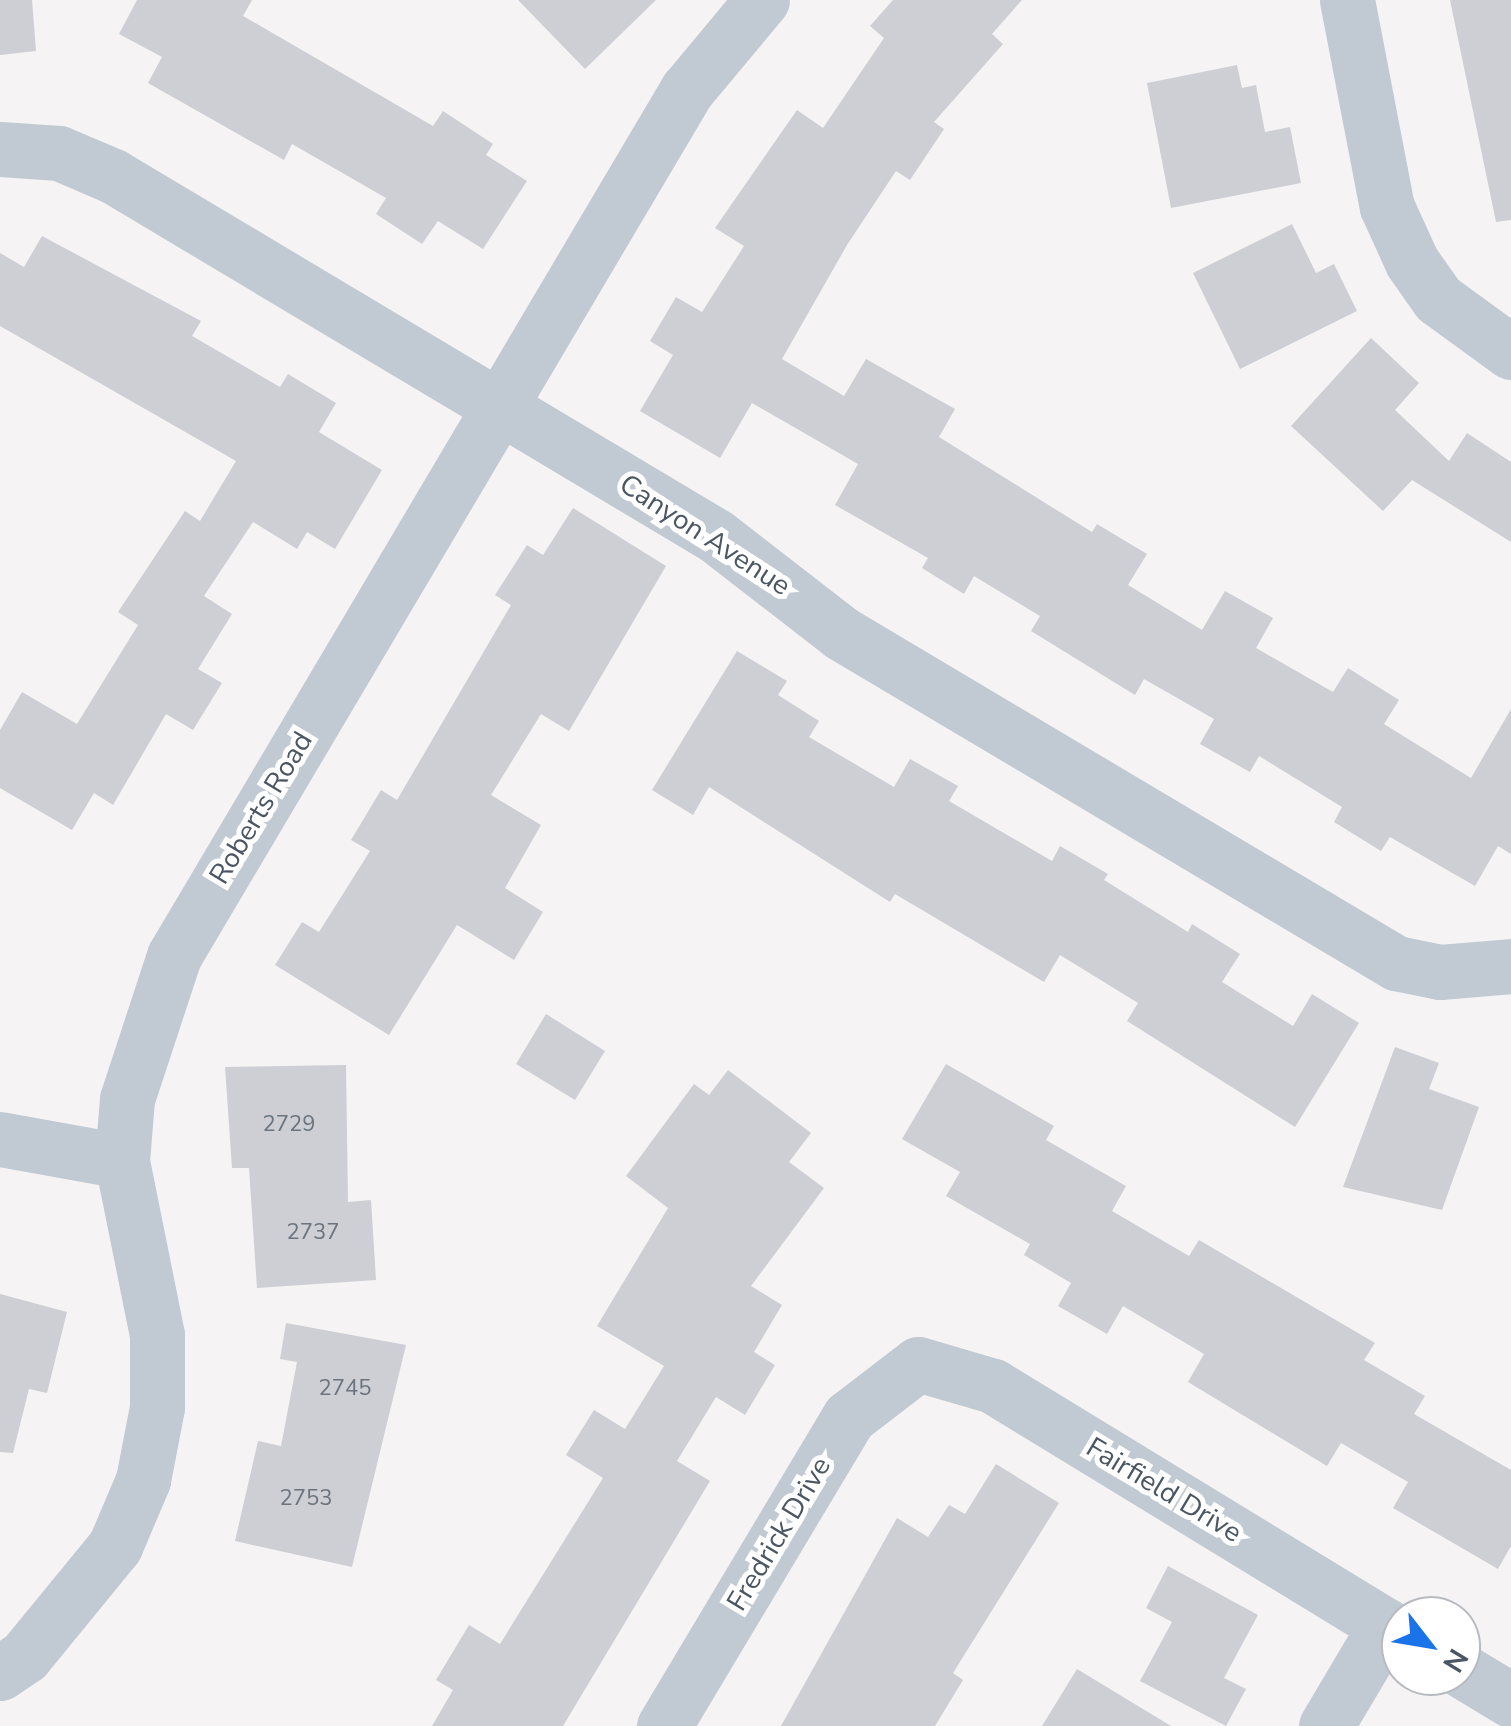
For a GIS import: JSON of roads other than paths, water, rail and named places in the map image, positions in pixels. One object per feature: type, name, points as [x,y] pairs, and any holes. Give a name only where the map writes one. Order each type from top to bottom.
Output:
[{"type":"street","name":"Roberts Road","points":[[0,1672],[25,1656],[115,1546],[143,1480],[157,1406],[157,1335],[122,1161],[127,1099],[174,956],[687,90],[762,0]]},
{"type":"street","points":[[1347,0],[1387,207],[1412,262],[1438,299],[1511,352]]},
{"type":"street","name":"Canyon Avenue","points":[[0,149],[59,154],[113,176],[775,575],[841,633],[1396,963],[1440,972],[1511,966]]},
{"type":"street","points":[[0,1138],[122,1161]]},
{"type":"street","name":"Fairfield Drive","points":[[918,1364],[993,1386],[1381,1623]]},
{"type":"street","name":"Fredrick Drive","points":[[664,1726],[849,1417],[918,1364]]},
{"type":"street","points":[[1326,1726],[1381,1647]]},
{"type":"street","points":[[1481,1682],[1511,1700]]}]
